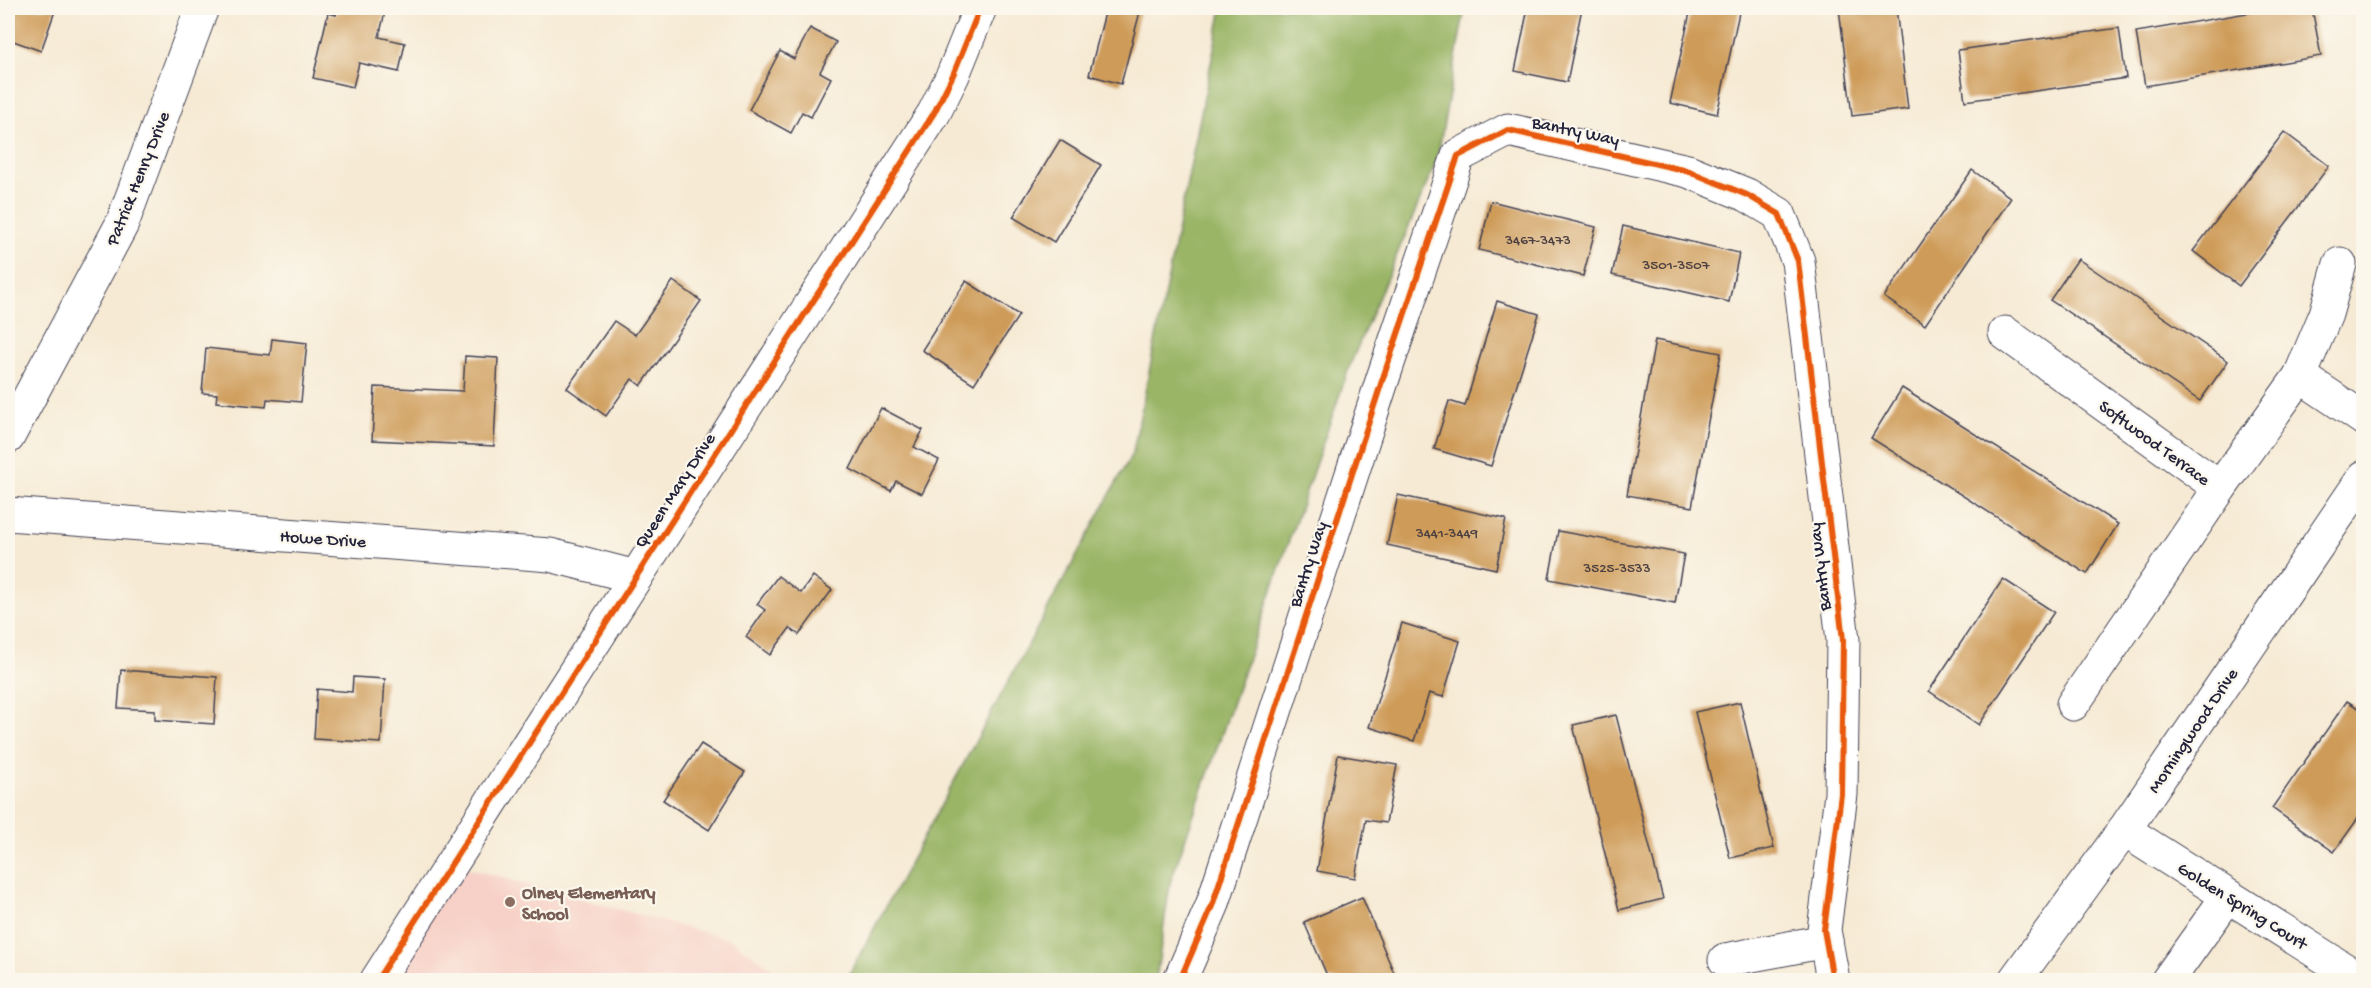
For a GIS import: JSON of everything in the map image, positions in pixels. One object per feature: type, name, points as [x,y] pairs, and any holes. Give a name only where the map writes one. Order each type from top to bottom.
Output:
[{"type":"street","name":"Patrick Henry Drive","points":[[8,437],[122,224],[202,8]]},
{"type":"street","name":"Queen Mary Drive","points":[[378,981],[934,113],[953,75],[980,8]]},
{"type":"street","name":"Bantry Way","points":[[1180,981],[1212,906],[1383,378],[1458,156],[1508,130],[1688,171],[1747,195],[1779,214],[1798,261],[1843,640],[1841,794],[1829,872],[1824,930],[1833,981]]},
{"type":"street","name":"Softwood Terrace","points":[[2005,333],[2220,488],[2300,376],[2326,314],[2340,264]]},
{"type":"street","points":[[2300,376],[2364,419]]},
{"type":"street","name":"Morningwood Drive","points":[[2015,981],[2124,830],[2364,477]]},
{"type":"street","points":[[2073,704],[2220,488]]},
{"type":"street","name":"Howe Drive","points":[[8,514],[550,555],[636,577]]},
{"type":"street","name":"Golden Spring Court","points":[[2124,830],[2361,981]]},
{"type":"street","points":[[2168,981],[2228,896]]},
{"type":"street","points":[[1725,960],[1826,941]]},
{"type":"shaded area","name":"Olney Elementary School","points":[[452,864],[732,940],[788,980],[377,980]]},
{"type":"green space","points":[[1222,8],[1465,8],[1437,160],[1350,365],[1170,883],[1156,980],[846,980],[1133,452]]},
{"type":"building","points":[[8,8],[56,8],[41,51],[8,39]]},
{"type":"building","points":[[338,8],[386,8],[379,37],[405,43],[399,72],[359,63],[353,87],[313,78],[328,13],[336,15]]},
{"type":"building","points":[[1086,8],[1141,8],[1121,84],[1089,75],[1105,13]]},
{"type":"building","points":[[1528,8],[1582,8],[1567,82],[1515,71]]},
{"type":"building","points":[[1691,8],[1740,8],[1717,114],[1670,103]]},
{"type":"building","points":[[1839,8],[1896,8],[1908,109],[1852,116]]},
{"type":"building","points":[[2276,8],[2312,8],[2321,56],[2145,86],[2136,32]]},
{"type":"building","points":[[810,28],[836,42],[820,72],[831,78],[811,117],[802,112],[791,133],[749,110],[780,51],[794,59]]},
{"type":"building","points":[[2119,28],[2126,78],[1965,101],[1958,50]]},
{"type":"building","points":[[2284,132],[2329,166],[2239,286],[2193,251]]},
{"type":"building","points":[[1060,140],[1101,165],[1054,242],[1013,217]]},
{"type":"building","points":[[1972,170],[2011,198],[1925,325],[1884,297]]},
{"type":"building","points":[[1491,201],[1596,227],[1583,276],[1479,250]]},
{"type":"building","points":[[1623,226],[1739,253],[1729,302],[1612,275]]},
{"type":"building","points":[[2078,259],[2228,361],[2200,401],[2050,300]]},
{"type":"building","points":[[673,281],[701,301],[641,386],[632,379],[606,416],[567,388],[614,321],[635,335]]},
{"type":"building","points":[[966,281],[1019,315],[974,384],[922,350]]},
{"type":"building","points":[[1497,301],[1539,314],[1491,466],[1434,449],[1449,401],[1465,406]]},
{"type":"building","points":[[272,339],[307,343],[301,402],[267,399],[266,407],[216,402],[217,394],[202,393],[206,348],[270,355]]},
{"type":"building","points":[[1655,340],[1721,353],[1692,507],[1627,495]]},
{"type":"building","points":[[465,356],[498,358],[494,446],[372,440],[375,387],[463,391]]},
{"type":"building","points":[[1902,388],[2118,524],[2087,574],[1871,438]]},
{"type":"building","points":[[881,408],[923,430],[914,447],[939,460],[922,494],[896,481],[891,491],[850,469]]},
{"type":"building","points":[[1398,495],[1506,519],[1496,569],[1387,545]]},
{"type":"building","points":[[1558,531],[1684,554],[1675,603],[1549,579]]},
{"type":"building","points":[[778,576],[801,593],[813,576],[832,590],[799,635],[790,628],[770,655],[746,637],[765,610],[757,604]]},
{"type":"building","points":[[2003,579],[2054,612],[1979,725],[1929,691]]},
{"type":"building","points":[[1402,623],[1460,641],[1443,697],[1429,693],[1414,741],[1369,727]]},
{"type":"building","points":[[121,670],[217,677],[214,724],[155,720],[155,710],[118,708]]},
{"type":"building","points":[[353,677],[385,679],[381,743],[314,739],[317,689],[352,692]]},
{"type":"building","points":[[2347,701],[2364,712],[2364,810],[2334,852],[2272,808]]},
{"type":"building","points":[[1740,702],[1774,848],[1730,858],[1695,712]]},
{"type":"building","points":[[1616,715],[1663,899],[1619,910],[1573,725]]},
{"type":"building","points":[[701,744],[745,772],[709,830],[663,800]]},
{"type":"building","points":[[1338,755],[1397,765],[1386,823],[1366,820],[1355,878],[1317,871]]},
{"type":"building","points":[[1362,897],[1397,980],[1329,980],[1304,922]]},
{"type":"cycle path","points":[[377,980],[934,113],[953,75],[980,8]]},
{"type":"cycle path","points":[[1180,980],[1212,906],[1383,378],[1458,156],[1508,130],[1688,171],[1747,195],[1779,214],[1798,261],[1843,640],[1841,794],[1824,930],[1833,980]]},
{"type":"place","name":"Olney Elementary School","points":[[510,902]]}]
